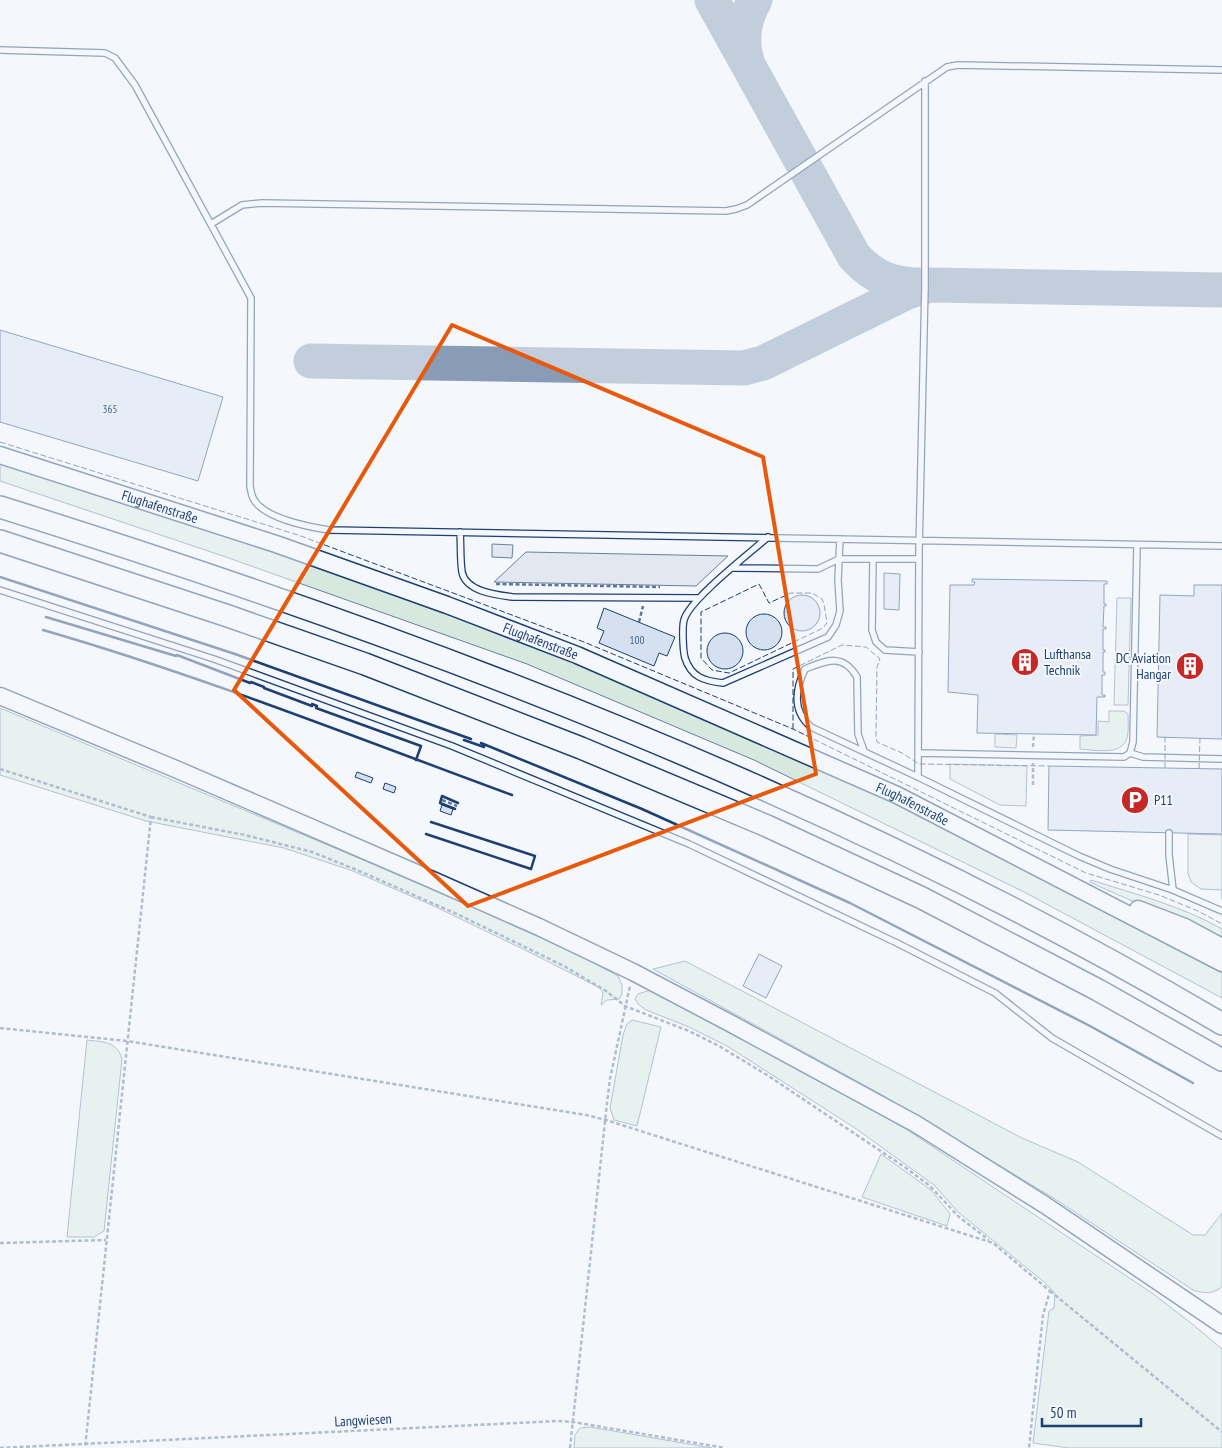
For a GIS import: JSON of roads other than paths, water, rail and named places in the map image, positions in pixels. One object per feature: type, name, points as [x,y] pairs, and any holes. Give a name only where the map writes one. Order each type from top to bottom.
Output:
[{"type":"highway","points":[[0,507],[202,572],[386,636],[543,696],[736,777],[833,821],[1000,902],[1084,946],[1222,1024]]},
{"type":"highway","points":[[0,541],[201,607],[364,664],[582,748],[749,818],[922,898],[1098,990],[1222,1060]]},
{"type":"main road","name":"Flughafenstraße","points":[[0,455],[276,544],[447,605],[577,655],[897,795],[1222,963]]},
{"type":"main road","points":[[0,696],[188,774],[435,881],[539,927],[633,972],[916,1124],[1045,1205],[1222,1325]]},
{"type":"main road","name":"Flughafenstraße","points":[[1061,879],[1185,927],[1222,947]]},
{"type":"lane","points":[[0,50],[89,51],[105,53],[115,58],[135,85],[251,298],[250,486],[253,499],[262,508],[278,517],[314,528],[329,530],[1222,546]]},
{"type":"lane","points":[[210,224],[242,206],[262,203],[726,211],[747,205],[947,67],[958,65],[1222,70]]},
{"type":"lane","points":[[918,777],[919,540],[925,286],[925,81]]},
{"type":"lane","points":[[460,532],[462,573],[466,581],[474,587],[494,595],[698,598]]},
{"type":"lane","points":[[768,537],[698,598],[684,619],[684,655],[688,668],[698,677],[708,682],[723,683],[828,636],[836,625],[840,611],[838,580],[840,539]]},
{"type":"lane","points":[[918,753],[1124,757],[1130,753],[1133,742],[1137,545]]},
{"type":"lane","points":[[733,568],[818,569],[839,559],[919,559]]},
{"type":"lane","points":[[872,559],[872,630],[876,642],[885,650],[919,652]]},
{"type":"lane","points":[[0,590],[214,659],[452,746],[689,844],[995,993],[1052,1038],[1222,1136]]},
{"type":"lane","points":[[864,751],[858,734],[857,677],[852,669],[845,662],[835,660],[822,662],[805,670],[800,680],[797,699],[798,712],[811,727],[1079,856],[1110,869],[1173,890],[1222,911]]},
{"type":"lane","points":[[1130,753],[1144,757],[1222,759]]},
{"type":"lane","points":[[1169,832],[1169,855],[1173,890]]},
{"type":"place","name":"Lufthansa Technik","points":[[1025,662]]},
{"type":"place","name":"DC Aviation Hangar","points":[[1190,666]]},
{"type":"place","name":"P11","points":[[1135,800]]}]
